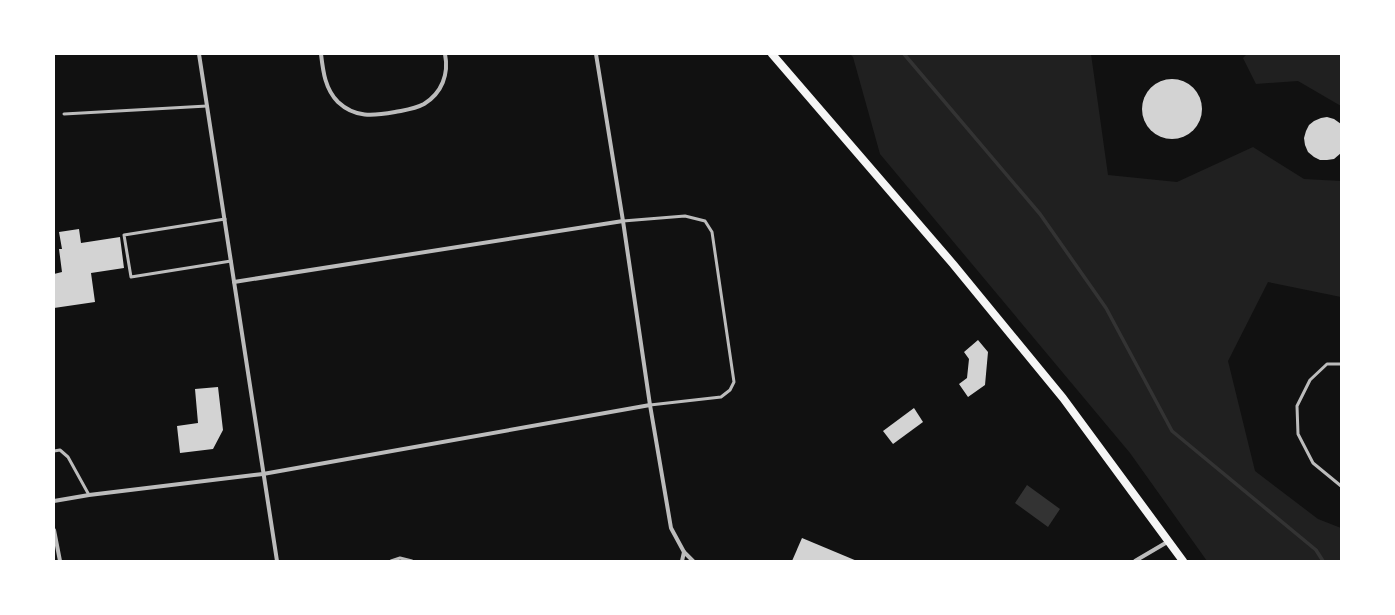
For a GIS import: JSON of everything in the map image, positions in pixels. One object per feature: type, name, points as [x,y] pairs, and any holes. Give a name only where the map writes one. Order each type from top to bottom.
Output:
[{"type":"main road","points":[[772,54],[953,264],[1063,398],[1184,561]]},
{"type":"street","points":[[200,54],[277,561]]},
{"type":"street","points":[[321,54],[325,79],[330,91],[337,101],[347,109],[358,114],[371,116],[411,109],[424,104],[434,96],[442,86],[446,73],[445,54]]},
{"type":"street","points":[[596,54],[623,221],[650,405],[671,528],[684,552],[693,561]]},
{"type":"street","points":[[234,282],[623,221]]},
{"type":"street","points":[[54,501],[88,495],[263,474],[650,405]]},
{"type":"street","points":[[54,530],[60,561]]},
{"type":"street","points":[[1135,561],[1169,540]]},
{"type":"street","points":[[682,561],[684,552]]},
{"type":"lane","points":[[64,114],[208,106]]},
{"type":"lane","points":[[623,221],[685,216],[705,221],[712,232],[734,382],[730,390],[721,397],[650,405]]},
{"type":"lane","points":[[225,219],[124,236],[131,277],[231,261]]},
{"type":"lane","points":[[1341,364],[1328,364],[1310,380],[1297,406],[1298,434],[1313,463],[1341,486]]},
{"type":"lane","points":[[54,450],[60,450],[68,457],[88,495]]},
{"type":"lane","points":[[391,561],[400,558],[412,561]]},
{"type":"shaded area","points":[[850,54],[1091,54],[1108,175],[1177,182],[1253,147],[1304,179],[1341,181],[1341,297],[1268,282],[1228,361],[1255,471],[1318,519],[1341,528],[1341,561],[1207,561],[1130,453],[880,154],[853,57]]},
{"type":"shaded area","points":[[1247,54],[1341,54],[1341,106],[1298,81],[1256,84],[1243,58]]},
{"type":"shaded area","points":[[1027,485],[1060,509],[1048,527],[1015,503]]},
{"type":"building","points":[[1172,79],[1184,81],[1197,92],[1200,97],[1202,109],[1200,121],[1189,134],[1184,137],[1172,139],[1160,137],[1147,126],[1144,121],[1142,109],[1144,97],[1155,84],[1160,81]]},
{"type":"building","points":[[1327,117],[1334,119],[1341,124],[1341,153],[1334,159],[1320,160],[1308,152],[1304,138],[1309,125],[1314,121]]},
{"type":"building","points":[[79,229],[81,243],[120,237],[124,268],[91,273],[95,302],[54,308],[54,274],[62,272],[59,249],[62,249],[59,232]]},
{"type":"building","points":[[978,340],[988,352],[985,385],[968,397],[959,384],[967,378],[969,359],[964,352]]},
{"type":"building","points":[[218,387],[223,430],[213,449],[180,453],[177,426],[198,423],[195,389]]},
{"type":"building","points":[[914,408],[923,422],[893,444],[883,431]]},
{"type":"building","points":[[802,538],[857,561],[792,561]]},
{"type":"waterway","points":[[904,54],[1040,214],[1106,308],[1172,431],[1316,550],[1323,561]]}]
